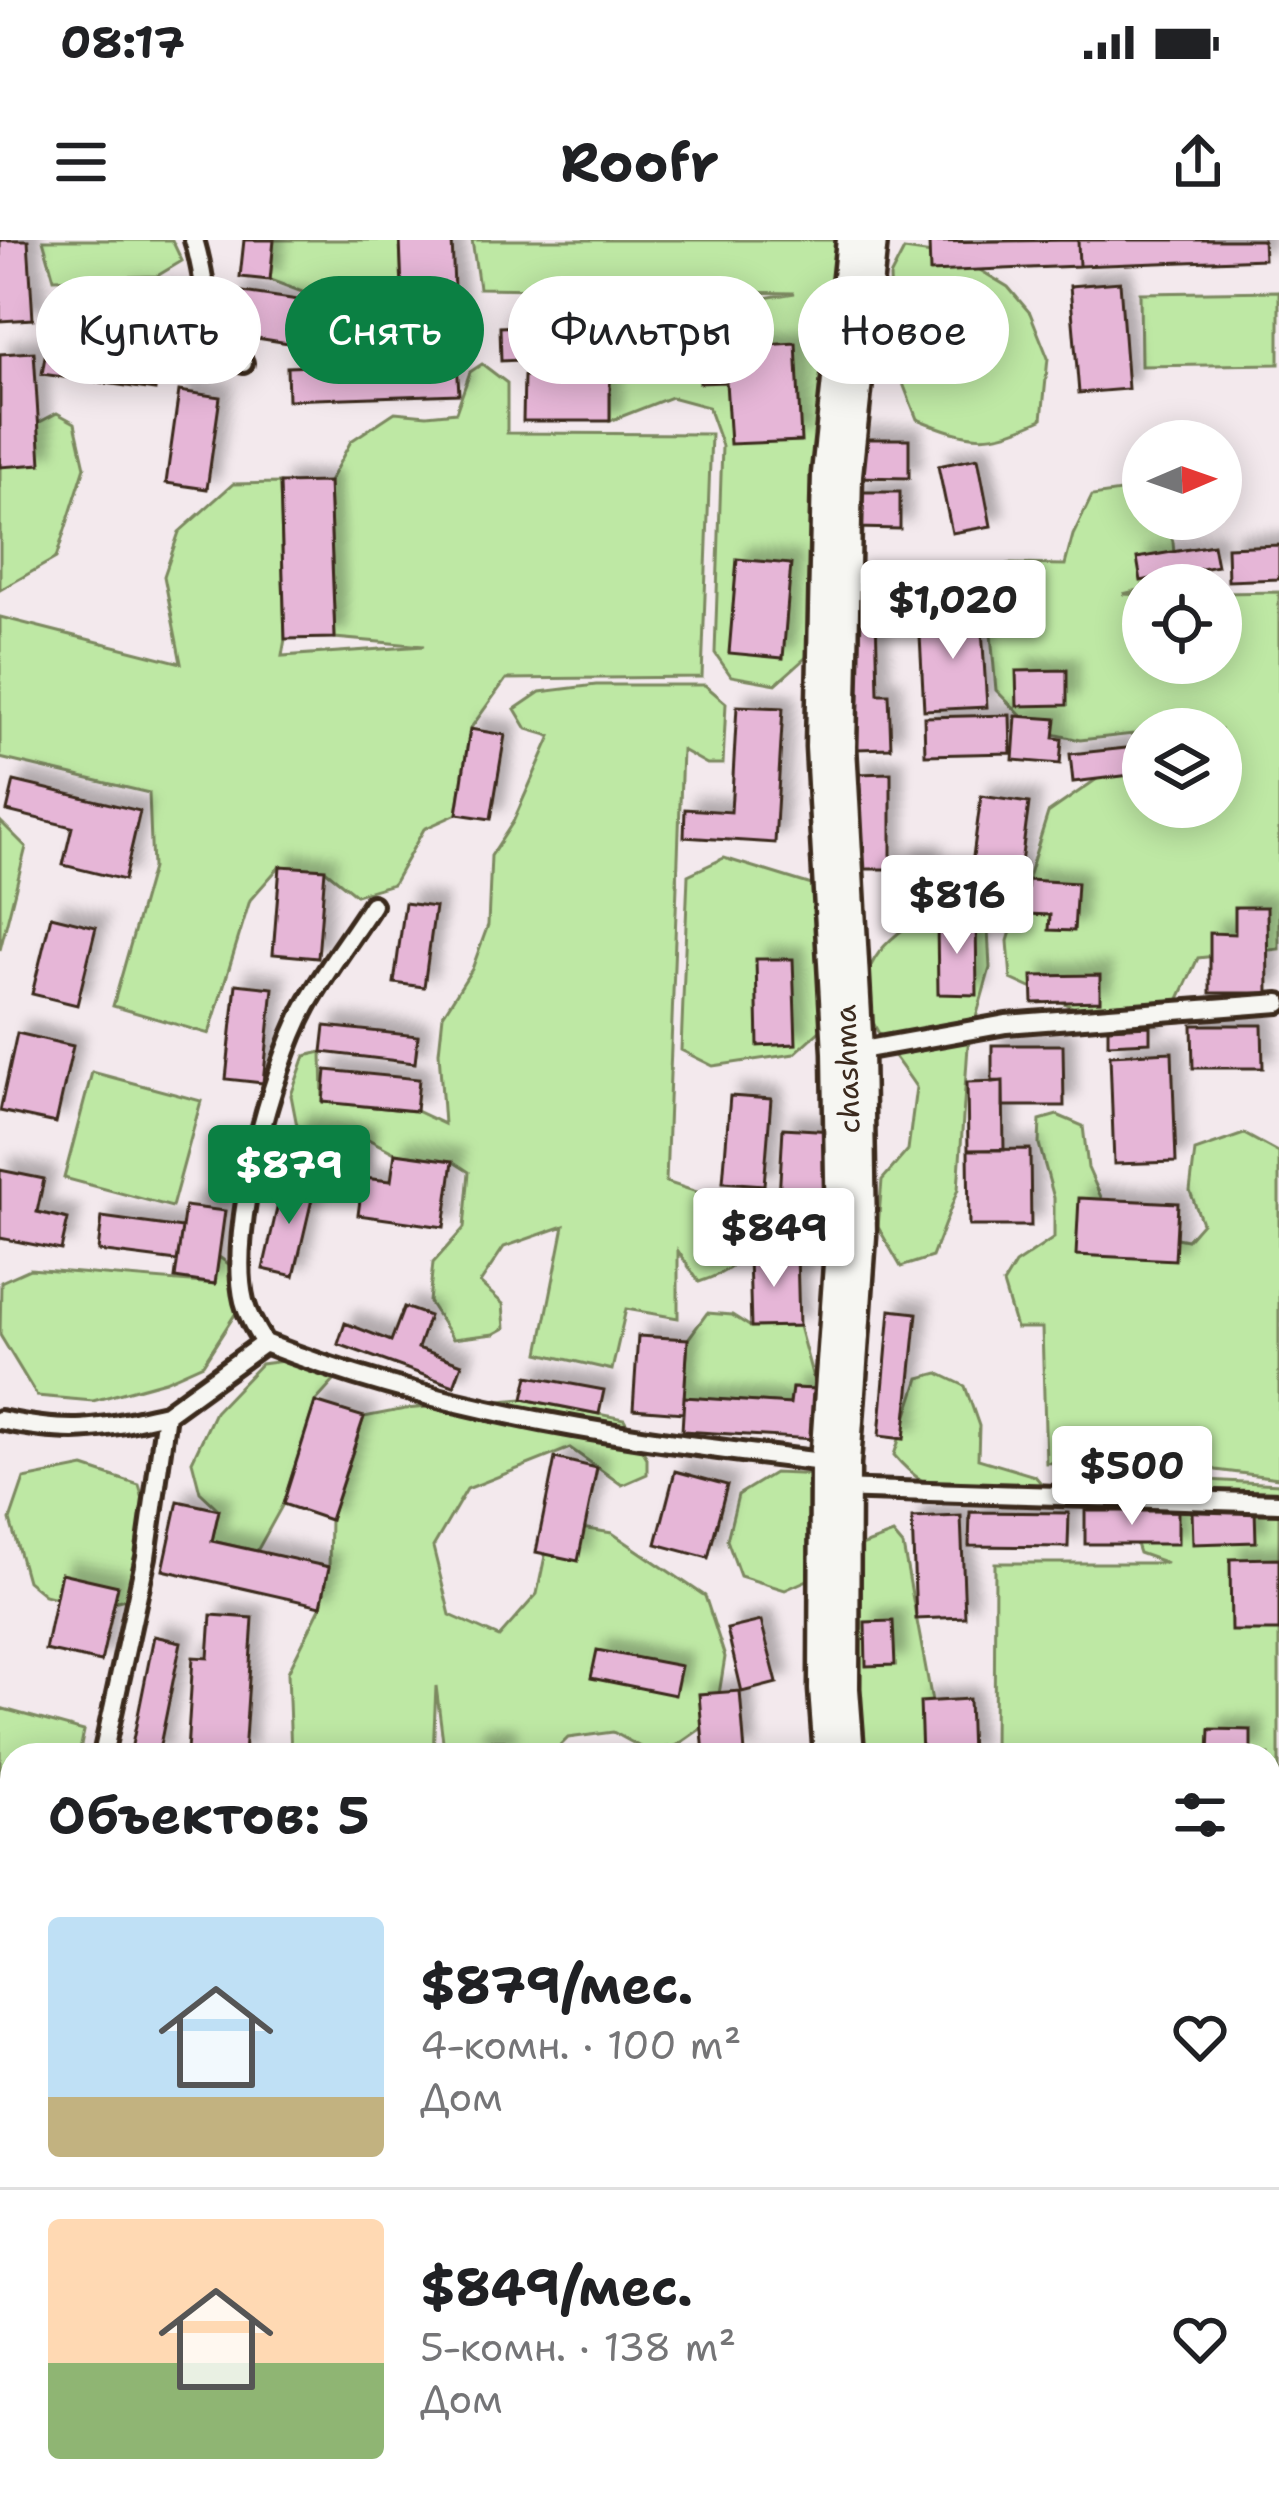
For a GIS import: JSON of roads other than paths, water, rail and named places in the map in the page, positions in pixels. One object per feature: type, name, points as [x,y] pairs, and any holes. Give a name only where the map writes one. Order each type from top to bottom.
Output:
[{"type":"street","name":"сhashma","points":[[838,1743],[834,1689],[836,1476],[851,1236],[848,1052],[832,724],[837,474],[862,240]]},
{"type":"lane","points":[[194,240],[202,276]]},
{"type":"lane","points":[[372,905],[305,1008],[250,1177],[243,1223],[242,1297],[250,1321],[265,1342],[348,1376],[542,1423],[836,1476],[1279,1503]]},
{"type":"lane","points":[[848,1052],[1006,1024],[1279,1003]]},
{"type":"lane","points":[[0,1420],[55,1432],[91,1431],[166,1414],[265,1342]]},
{"type":"lane","points":[[107,1743],[146,1557],[166,1414]]}]
